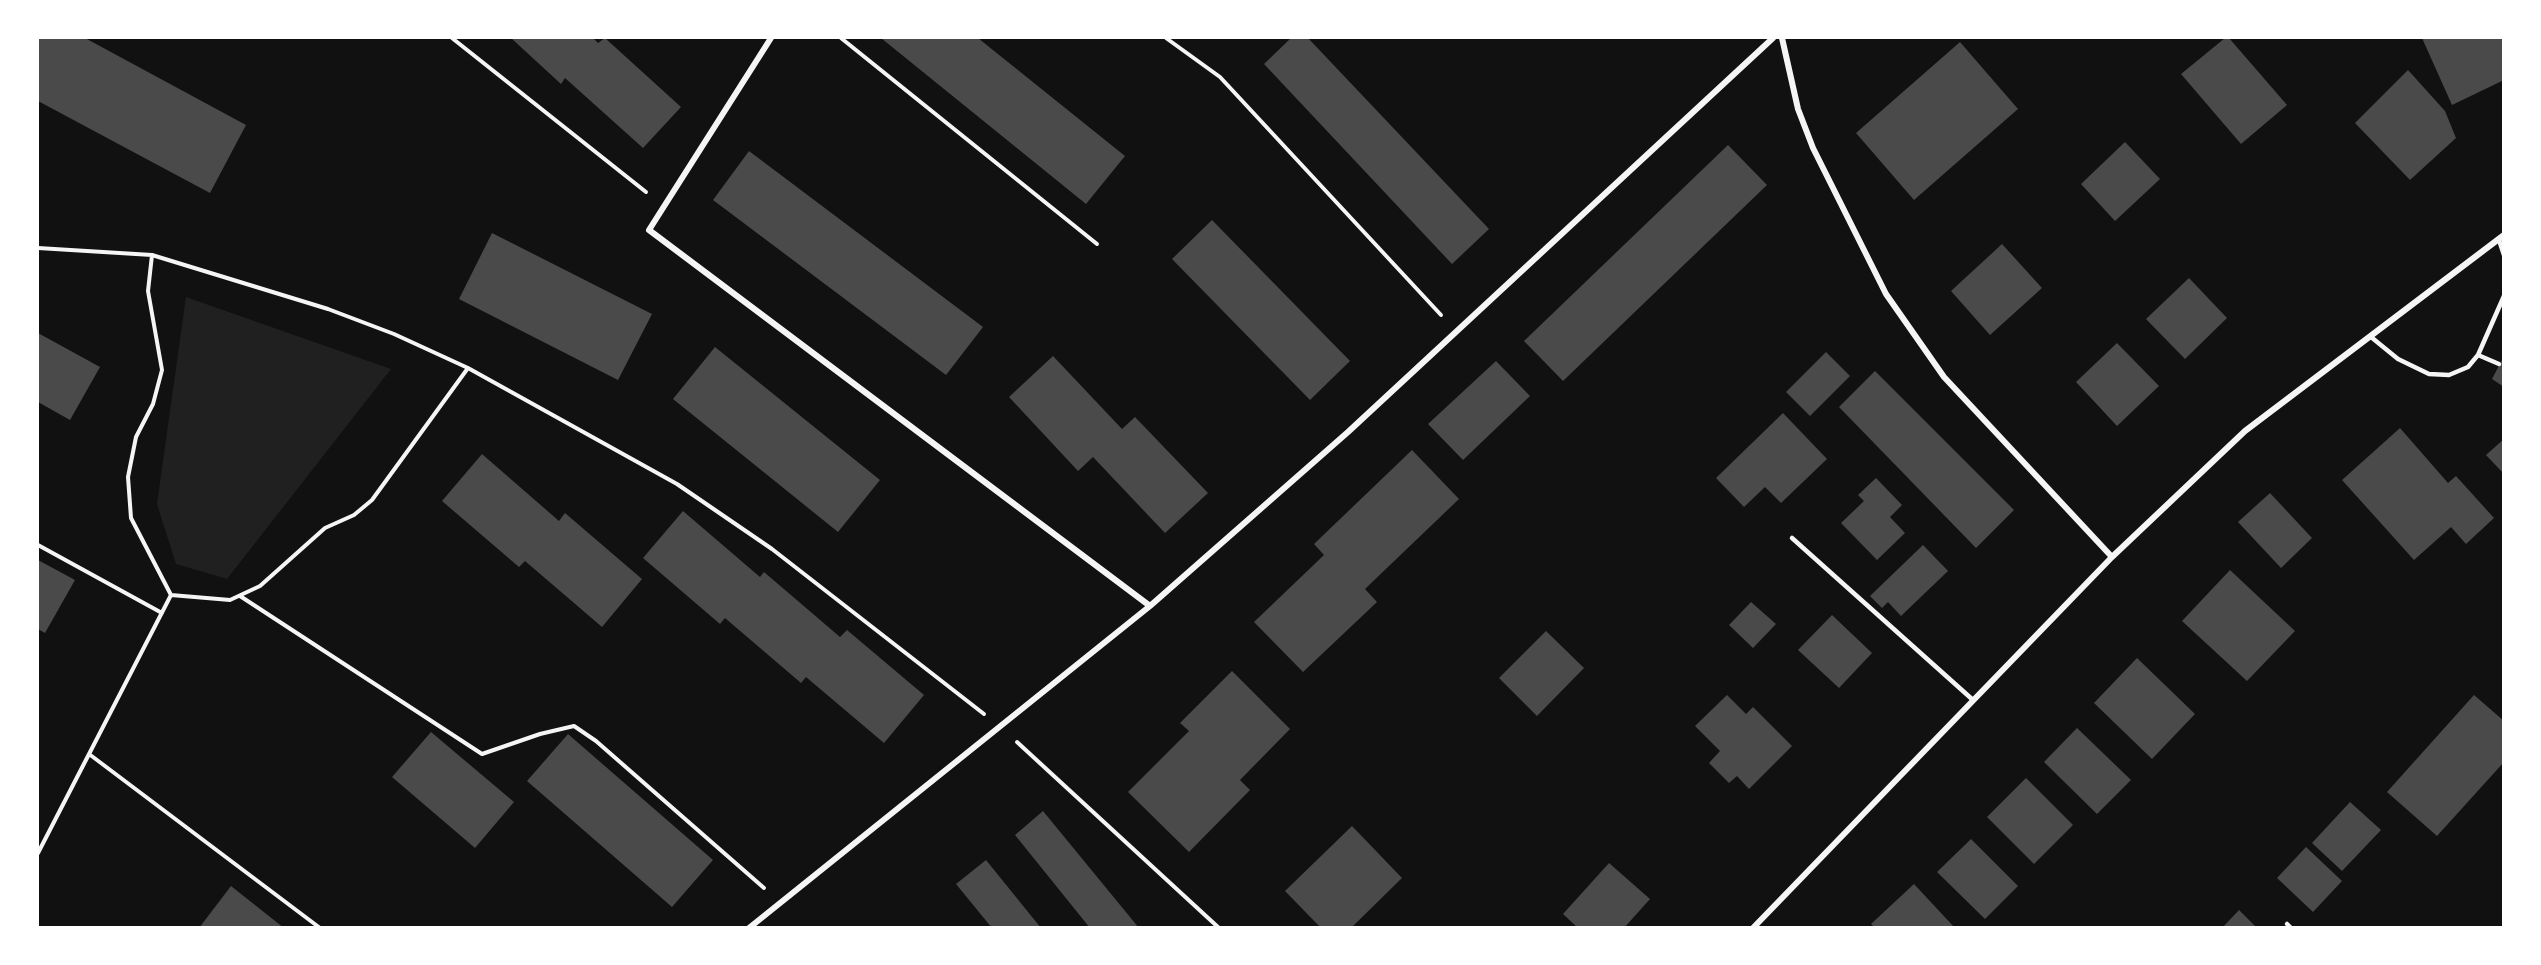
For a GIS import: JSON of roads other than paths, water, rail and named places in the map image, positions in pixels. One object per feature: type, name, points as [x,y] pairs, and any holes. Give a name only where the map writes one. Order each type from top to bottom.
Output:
[{"type":"street","points":[[771,38],[649,230],[1150,606]]},
{"type":"street","points":[[749,927],[1150,606],[1348,432],[1773,38]]},
{"type":"street","points":[[1782,38],[1798,109],[1813,148],[1886,294],[1944,377],[2112,557]]},
{"type":"street","points":[[1753,927],[2112,557],[2246,431],[2501,238]]},
{"type":"lane","points":[[2501,238],[2504,255]]},
{"type":"lane","points":[[2371,337],[2398,360],[2429,374],[2449,375],[2468,367],[2478,355],[2502,308],[2504,296]]},
{"type":"lane","points":[[2478,355],[2499,364]]},
{"type":"lane","points":[[1792,538],[1973,700]]}]
